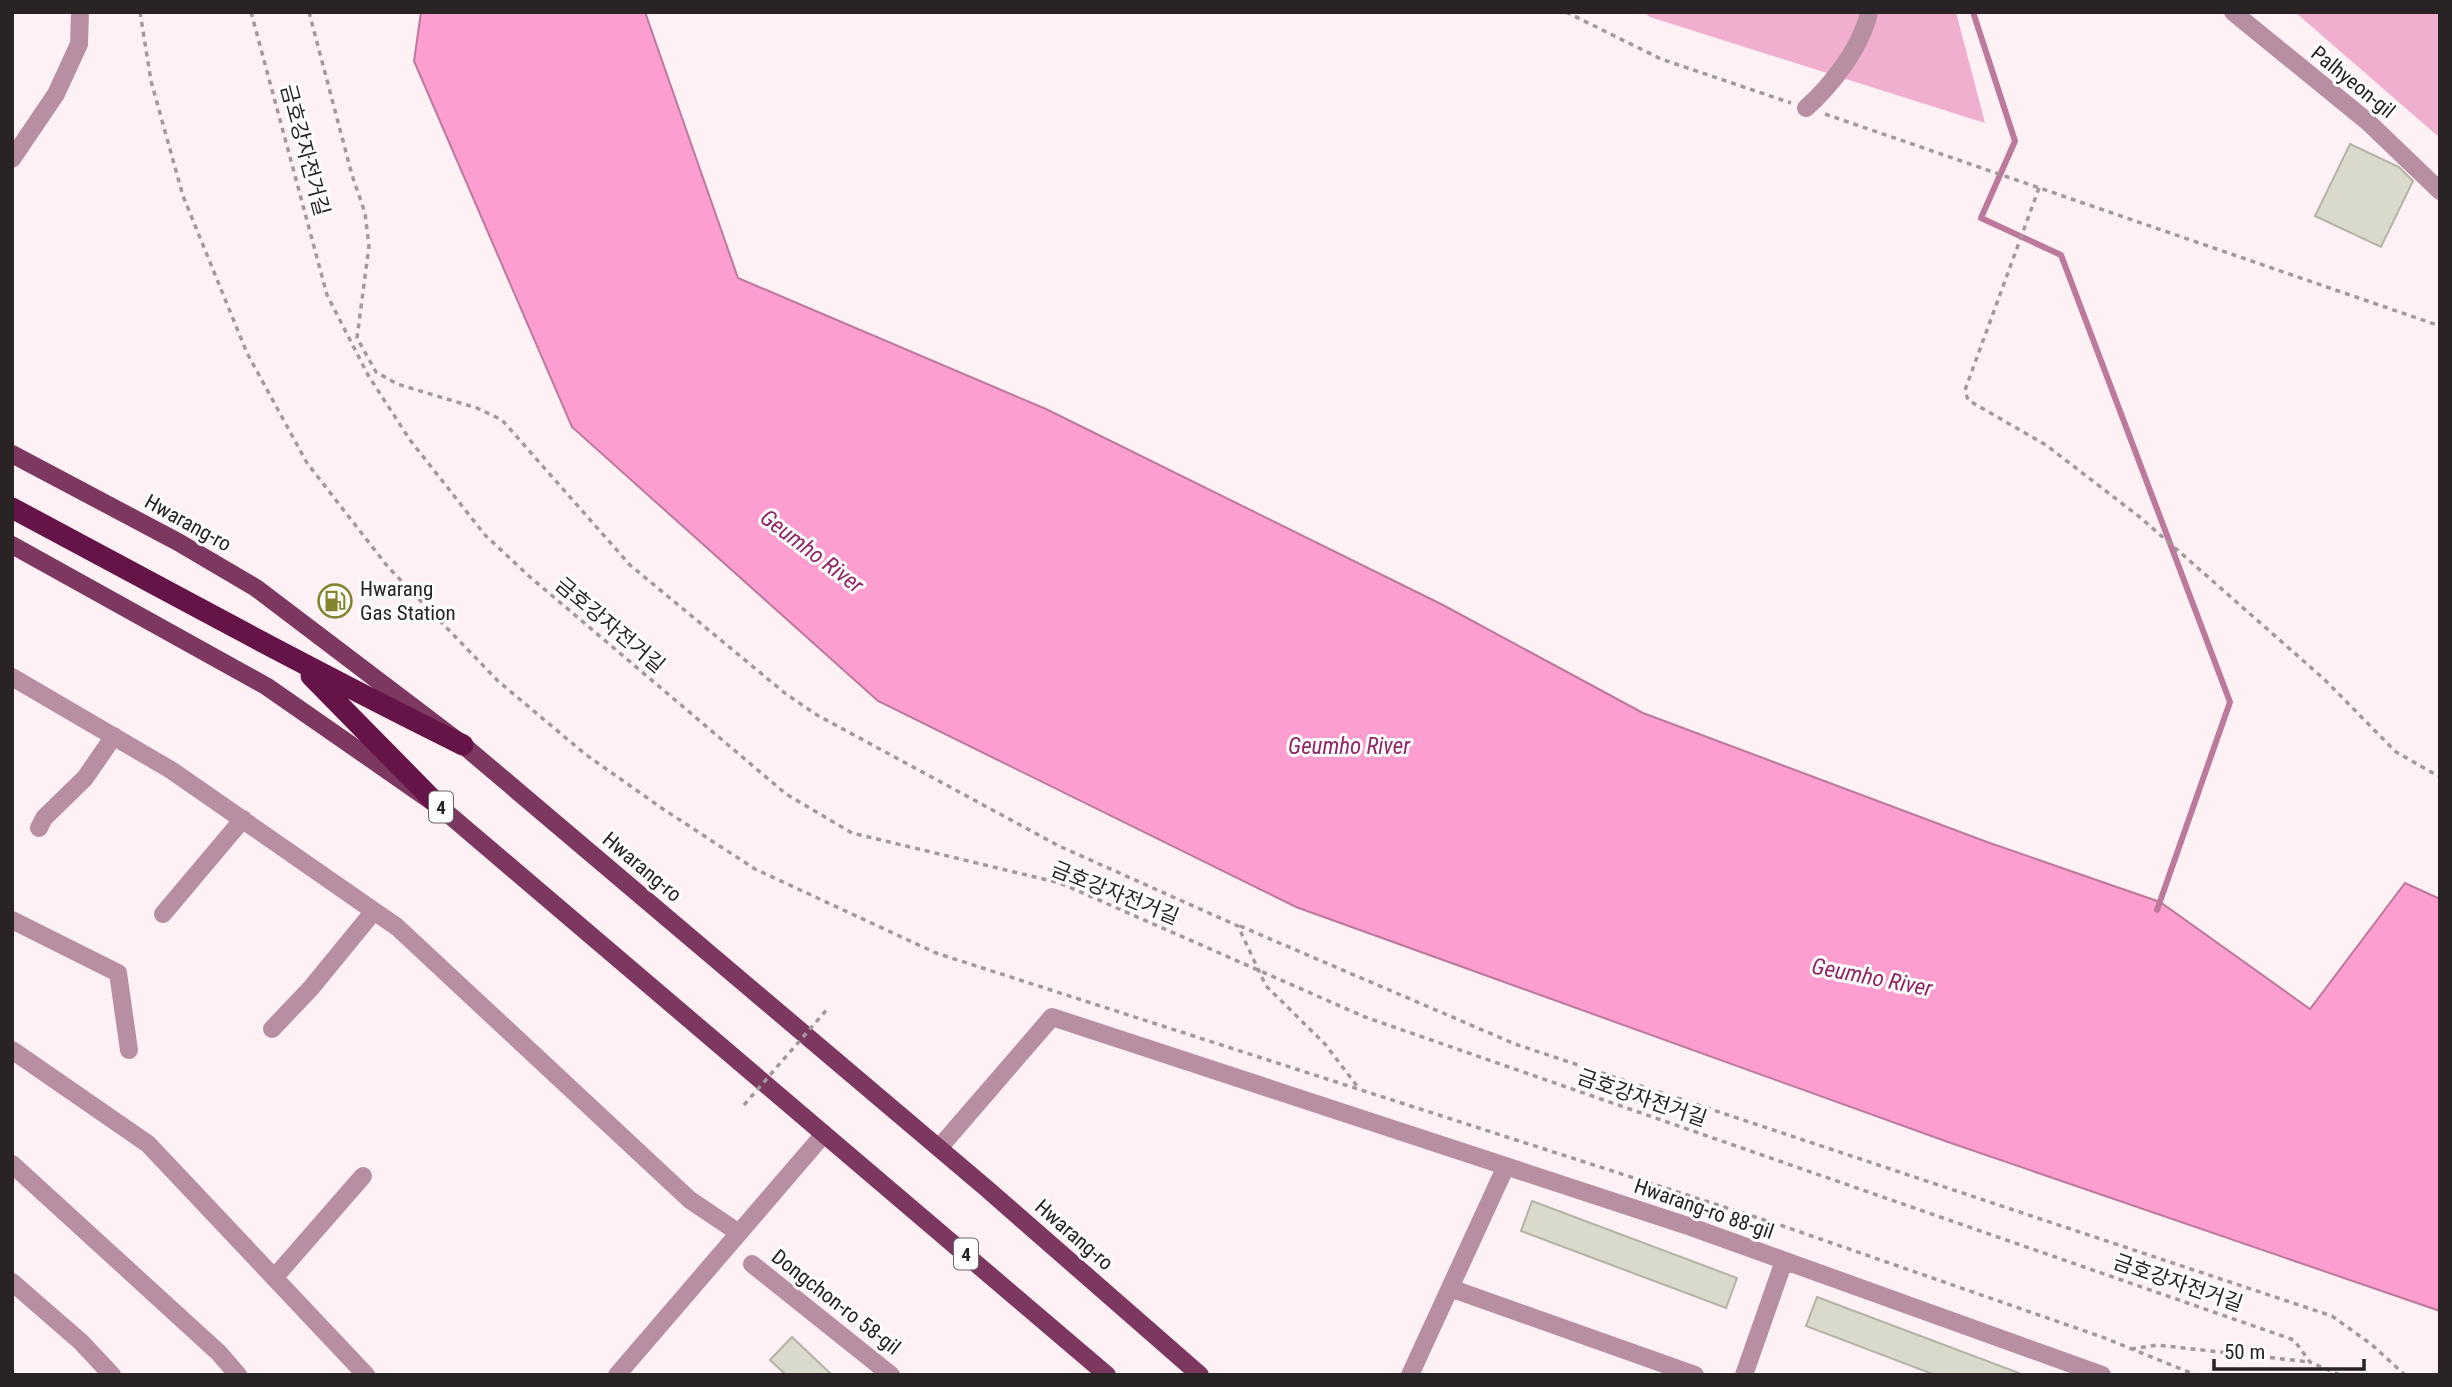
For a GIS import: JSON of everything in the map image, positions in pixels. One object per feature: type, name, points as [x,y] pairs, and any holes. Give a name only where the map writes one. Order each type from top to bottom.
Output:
[{"type":"highway","points":[[12,508],[222,618],[298,663],[463,745]]},
{"type":"highway","points":[[298,663],[440,807]]},
{"type":"main road","name":"Hwarang-ro","points":[[12,454],[178,542],[256,588],[463,745],[939,1148],[1200,1375]]},
{"type":"main road","name":"4","points":[[12,545],[267,686],[440,807],[1107,1375]]},
{"type":"street","points":[[12,159],[56,94],[74,56],[79,44],[80,12]]},
{"type":"street","points":[[1806,108],[1819,97],[1865,31],[1869,12]]},
{"type":"street","name":"Palhyeon-gil","points":[[2233,12],[2368,122],[2440,191]]},
{"type":"street","points":[[12,677],[114,736],[243,819],[397,927],[690,1200],[739,1233]]},
{"type":"street","points":[[39,828],[44,818],[85,778],[114,736]]},
{"type":"street","points":[[163,914],[243,819]]},
{"type":"street","points":[[272,1029],[312,988],[373,911]]},
{"type":"street","points":[[12,920],[118,973],[129,1050]]},
{"type":"street","name":"Hwarang-ro 88-gil","points":[[939,1148],[1052,1017],[1506,1166],[1784,1261],[2076,1370],[2102,1375]]},
{"type":"street","points":[[12,1050],[148,1144],[366,1375]]},
{"type":"street","points":[[617,1375],[824,1134]]},
{"type":"street","points":[[12,1164],[219,1353],[239,1375]]},
{"type":"street","points":[[1410,1375],[1506,1166]]},
{"type":"street","points":[[275,1278],[363,1176]]},
{"type":"street","points":[[1744,1375],[1784,1261]]},
{"type":"street","name":"Dongchon-ro 58-gil","points":[[752,1264],[891,1375]]},
{"type":"street","points":[[12,1282],[81,1342],[112,1375]]},
{"type":"street","points":[[1450,1289],[1695,1375]]},
{"type":"path","points":[[143,12],[151,82],[183,196],[247,353],[307,463],[388,567],[498,681],[585,754],[755,869],[936,953],[1780,1224],[2131,1349],[2196,1375]]},
{"type":"path","name":"금호강자전거길","points":[[251,12],[327,295],[368,374],[410,439],[485,535],[530,577],[786,794],[821,817],[852,833],[1060,883],[1365,1017],[2294,1340],[2310,1362],[2340,1375]]},
{"type":"path","points":[[309,12],[352,175],[365,212],[369,246],[357,338],[376,372],[397,384],[477,408],[502,420],[631,565],[786,694],[817,715],[1059,846],[1515,1044],[2332,1316],[2371,1344],[2405,1375]]},
{"type":"path","points":[[1566,12],[1661,59],[2440,326]]},
{"type":"path","points":[[2039,188],[1965,390],[1968,400],[2046,445],[2141,518],[2324,679],[2396,752],[2440,778]]},
{"type":"path","points":[[1238,926],[1266,986],[1325,1044],[1358,1087]]},
{"type":"path","points":[[744,1105],[830,1007]]},
{"type":"path","points":[[2131,1349],[2157,1345],[2310,1362]]},
{"type":"shaded area","points":[[1643,12],[1956,12],[1985,123],[1650,17]]},
{"type":"shaded area","points":[[2295,12],[2440,12],[2440,138]]},
{"type":"water","name":"Geumho River","points":[[421,12],[645,12],[738,278],[1046,409],[1443,605],[1643,713],[1987,842],[2160,902],[2310,1009],[2405,883],[2440,899],[2440,1311],[1948,1142],[1296,907],[878,701],[572,427],[414,61]]},
{"type":"building","points":[[2350,144],[2399,167],[2413,181],[2381,247],[2315,216]]},
{"type":"building","points":[[1532,1201],[1737,1278],[1726,1308],[1521,1231]]},
{"type":"building","points":[[1817,1297],[2019,1373],[1935,1375],[1806,1326]]},
{"type":"building","points":[[792,1337],[832,1375],[786,1375],[770,1360]]},
{"type":"waterway","points":[[1973,12],[2015,141],[1981,218],[2061,255],[2230,702],[2157,910]]},
{"type":"place","name":"Hwarang Gas Station","points":[[335,601]]}]
